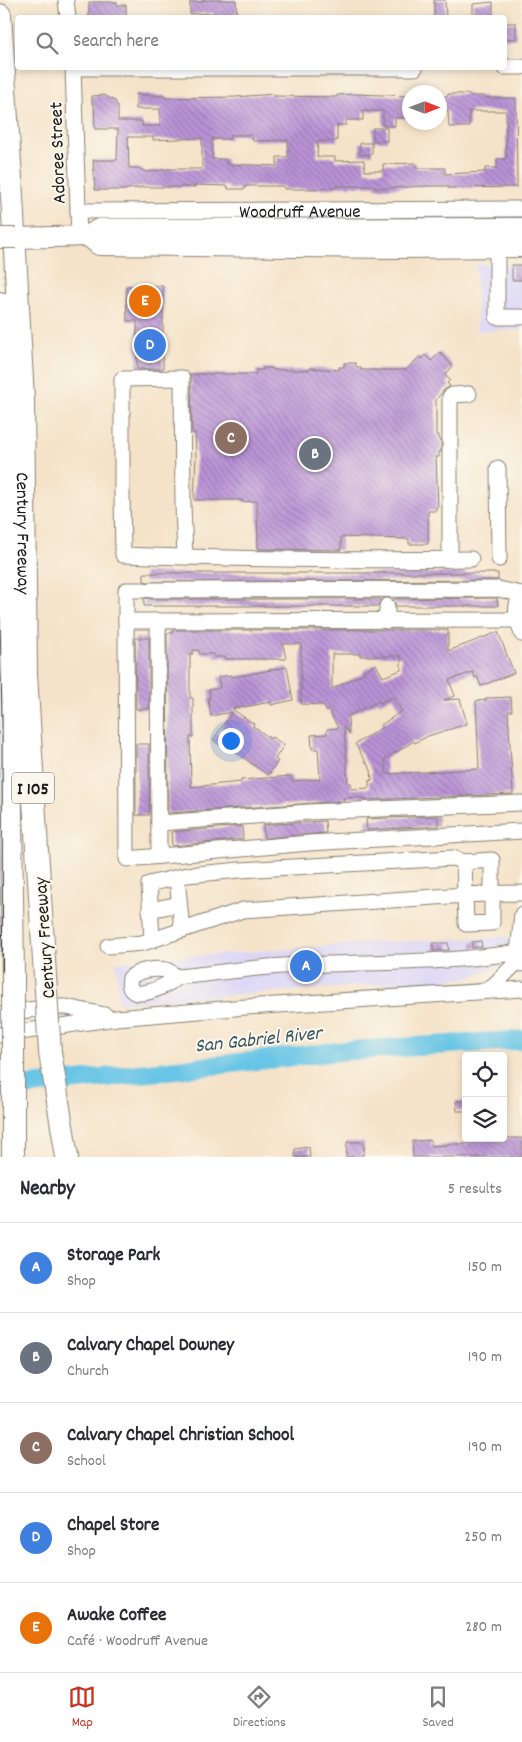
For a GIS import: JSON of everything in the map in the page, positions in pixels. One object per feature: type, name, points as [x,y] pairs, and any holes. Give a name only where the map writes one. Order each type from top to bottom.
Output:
[{"type":"highway","name":"Century Freeway","points":[[0,15],[12,178],[23,399],[26,674],[50,1052]]},
{"type":"highway","points":[[0,303],[6,424],[13,932],[13,1157]]},
{"type":"highway","points":[[13,932],[16,904],[26,674]]},
{"type":"highway","points":[[50,1052],[55,1157]]},
{"type":"highway","points":[[50,1052],[67,1157]]},
{"type":"main road","name":"Woodruff Avenue","points":[[0,238],[84,236],[99,245],[522,228]]},
{"type":"main road","name":"Woodruff Avenue","points":[[309,238],[522,247]]},
{"type":"street","points":[[66,0],[68,15]]},
{"type":"street","points":[[507,67],[522,67]]},
{"type":"street","name":"Adoree Street","points":[[73,70],[78,211],[84,236]]},
{"type":"street","name":"Woodruff Avenue","points":[[78,211],[522,210]]},
{"type":"street","points":[[497,247],[497,316],[522,317]]},
{"type":"street","points":[[185,557],[182,378],[122,379],[124,555],[185,557],[329,560],[471,559]]},
{"type":"street","points":[[450,560],[450,397],[469,394]]},
{"type":"street","points":[[498,468],[499,559]]},
{"type":"street","points":[[126,621],[158,621],[271,614],[387,613],[433,621],[520,627],[516,607],[522,594],[498,589],[126,590],[126,621],[127,859],[309,843],[522,831]]},
{"type":"street","points":[[158,621],[159,856]]},
{"type":"street","points":[[159,823],[308,812],[522,803]]},
{"type":"street","points":[[152,940],[149,884],[176,878],[240,870],[453,858],[464,862],[492,860],[492,923],[466,924],[464,862]]},
{"type":"street","points":[[176,878],[182,930]]},
{"type":"street","points":[[108,946],[145,943],[243,910],[522,893]]},
{"type":"street","points":[[150,910],[179,904]]},
{"type":"street","points":[[483,991],[494,985],[520,958],[522,914]]},
{"type":"street","points":[[176,978],[282,966],[486,957],[520,958]]},
{"type":"street","points":[[0,1035],[116,1018],[246,1007],[522,989]]},
{"type":"street","points":[[0,1014],[33,1008],[66,1007],[116,1018]]},
{"type":"shaded area","points":[[476,264],[522,265],[522,330],[477,331]]},
{"type":"shaded area","points":[[511,937],[511,960],[469,978],[119,1003],[116,962],[367,943]]},
{"type":"building","points":[[202,0],[236,0],[237,15],[214,15],[214,13],[190,14],[190,2],[202,2]]},
{"type":"building","points":[[434,0],[445,0],[446,15],[434,15]]},
{"type":"building","points":[[89,2],[117,2],[117,5],[126,5],[126,15],[89,15]]},
{"type":"building","points":[[493,2],[493,15],[473,15],[473,4]]},
{"type":"building","points":[[507,23],[516,23],[516,39],[507,39]]},
{"type":"building","points":[[136,94],[165,96],[165,98],[235,97],[274,94],[274,96],[337,97],[337,95],[355,94],[402,96],[402,118],[395,118],[395,126],[383,126],[383,111],[363,111],[363,120],[346,120],[346,125],[337,125],[337,141],[318,141],[317,157],[335,157],[335,161],[364,160],[365,171],[383,171],[383,164],[416,163],[416,168],[445,168],[445,174],[485,172],[485,168],[497,168],[497,159],[506,159],[506,111],[469,111],[469,127],[449,127],[447,111],[448,94],[469,94],[469,96],[483,96],[486,98],[516,98],[517,187],[448,188],[448,186],[425,186],[375,188],[375,186],[336,186],[336,188],[284,189],[284,186],[245,186],[245,189],[228,189],[228,186],[195,185],[195,187],[140,187],[125,190],[95,190],[93,160],[117,160],[118,129],[95,129],[92,96],[104,95],[115,101],[118,107],[118,121],[142,121],[142,126],[160,126],[160,109],[136,109]],"holes":[[[230,135],[251,135],[253,141],[288,140],[288,157],[277,157],[277,166],[226,164],[226,159],[212,159],[212,139],[230,139]],[[128,137],[153,137],[153,140],[202,138],[202,169],[169,169],[146,172],[138,168],[129,168]]]},
{"type":"building","points":[[373,128],[387,128],[387,141],[373,141]]},
{"type":"building","points":[[360,143],[372,143],[372,154],[360,155]]},
{"type":"building","points":[[512,265],[522,265],[522,280],[512,280]]},
{"type":"building","points":[[126,286],[163,286],[163,369],[137,369],[137,321],[127,321]]},
{"type":"building","points":[[440,352],[453,366],[445,375],[450,380],[447,383],[450,386],[436,400],[436,435],[439,435],[439,440],[441,440],[441,452],[439,452],[439,457],[436,457],[438,507],[436,507],[436,511],[428,511],[428,544],[409,544],[409,539],[341,537],[341,550],[258,549],[257,501],[194,500],[196,456],[195,433],[192,433],[191,374],[256,374],[256,370],[263,370],[263,368],[273,368],[273,370],[309,370],[309,368],[339,370],[339,367],[344,367],[344,363],[356,363],[356,367],[361,367],[361,370],[406,370],[420,356],[422,359],[425,355],[431,361]]},
{"type":"building","points":[[144,573],[498,573],[498,580],[148,582],[144,581]]},
{"type":"building","points":[[497,598],[498,606],[396,606],[393,599]]},
{"type":"building","points":[[144,599],[381,599],[378,606],[144,606]]},
{"type":"building","points":[[173,630],[448,630],[448,651],[498,632],[514,673],[481,686],[473,672],[449,680],[455,696],[444,700],[460,699],[467,724],[428,736],[415,743],[414,741],[385,759],[386,774],[479,769],[476,701],[486,700],[486,698],[511,697],[512,711],[508,711],[513,794],[366,800],[366,798],[361,799],[361,797],[343,798],[344,801],[168,813],[167,633],[173,633]],"holes":[[[283,644],[301,644],[301,704],[323,705],[326,711],[329,710],[338,728],[327,729],[327,734],[311,735],[312,749],[318,749],[320,779],[292,781],[291,776],[191,787],[190,737],[193,737],[193,698],[190,698],[190,654],[193,654],[193,650],[199,650],[200,654],[214,654],[214,657],[226,657],[226,659],[286,659]],[[332,654],[401,656],[401,670],[383,677],[376,664],[363,671],[364,673],[332,689]],[[393,697],[402,711],[381,725],[383,727],[355,744],[371,770],[372,780],[369,781],[369,788],[351,789],[351,783],[348,783],[344,727],[349,734],[348,716],[379,701],[380,703]]]},
{"type":"building","points":[[135,638],[149,638],[149,709],[136,709]]},
{"type":"building","points":[[287,667],[293,700],[271,705],[271,702],[232,709],[254,724],[253,726],[271,739],[272,737],[284,745],[275,759],[278,761],[268,775],[227,746],[225,749],[213,740],[232,712],[211,716],[208,698],[210,698],[209,690],[220,688],[218,677],[232,675],[233,677]]},
{"type":"building","points":[[136,744],[149,744],[149,815],[136,815]]},
{"type":"building","points":[[438,816],[438,826],[367,830],[366,819]]},
{"type":"building","points":[[325,821],[326,833],[264,838],[263,825]]},
{"type":"building","points":[[242,826],[243,839],[172,846],[171,832]]},
{"type":"building","points":[[481,941],[482,947],[472,948],[472,942]]},
{"type":"building","points":[[433,943],[448,943],[449,950],[433,951]]},
{"type":"building","points":[[456,1101],[462,1101],[462,1111],[457,1111]]},
{"type":"building","points":[[507,1138],[522,1138],[522,1157],[413,1157],[412,1141],[431,1140],[431,1146],[468,1144],[468,1142],[507,1142]]},
{"type":"building","points":[[347,1142],[364,1142],[364,1154],[362,1154],[362,1157],[346,1157]]},
{"type":"building","points":[[309,1147],[310,1157],[295,1157],[295,1149]]},
{"type":"waterway","name":"San Gabriel River","points":[[0,1089],[343,1051],[522,1040]]},
{"type":"tram line","points":[[0,618],[3,1157]]},
{"type":"place","name":"Awake Coffee","points":[[145,301]]},
{"type":"place","name":"Chapel Store","points":[[150,345]]},
{"type":"place","name":"Calvary Chapel Christian School","points":[[231,438]]},
{"type":"place","name":"Calvary Chapel Downey","points":[[315,454]]},
{"type":"place","name":"Storage Park","points":[[306,966]]}]
